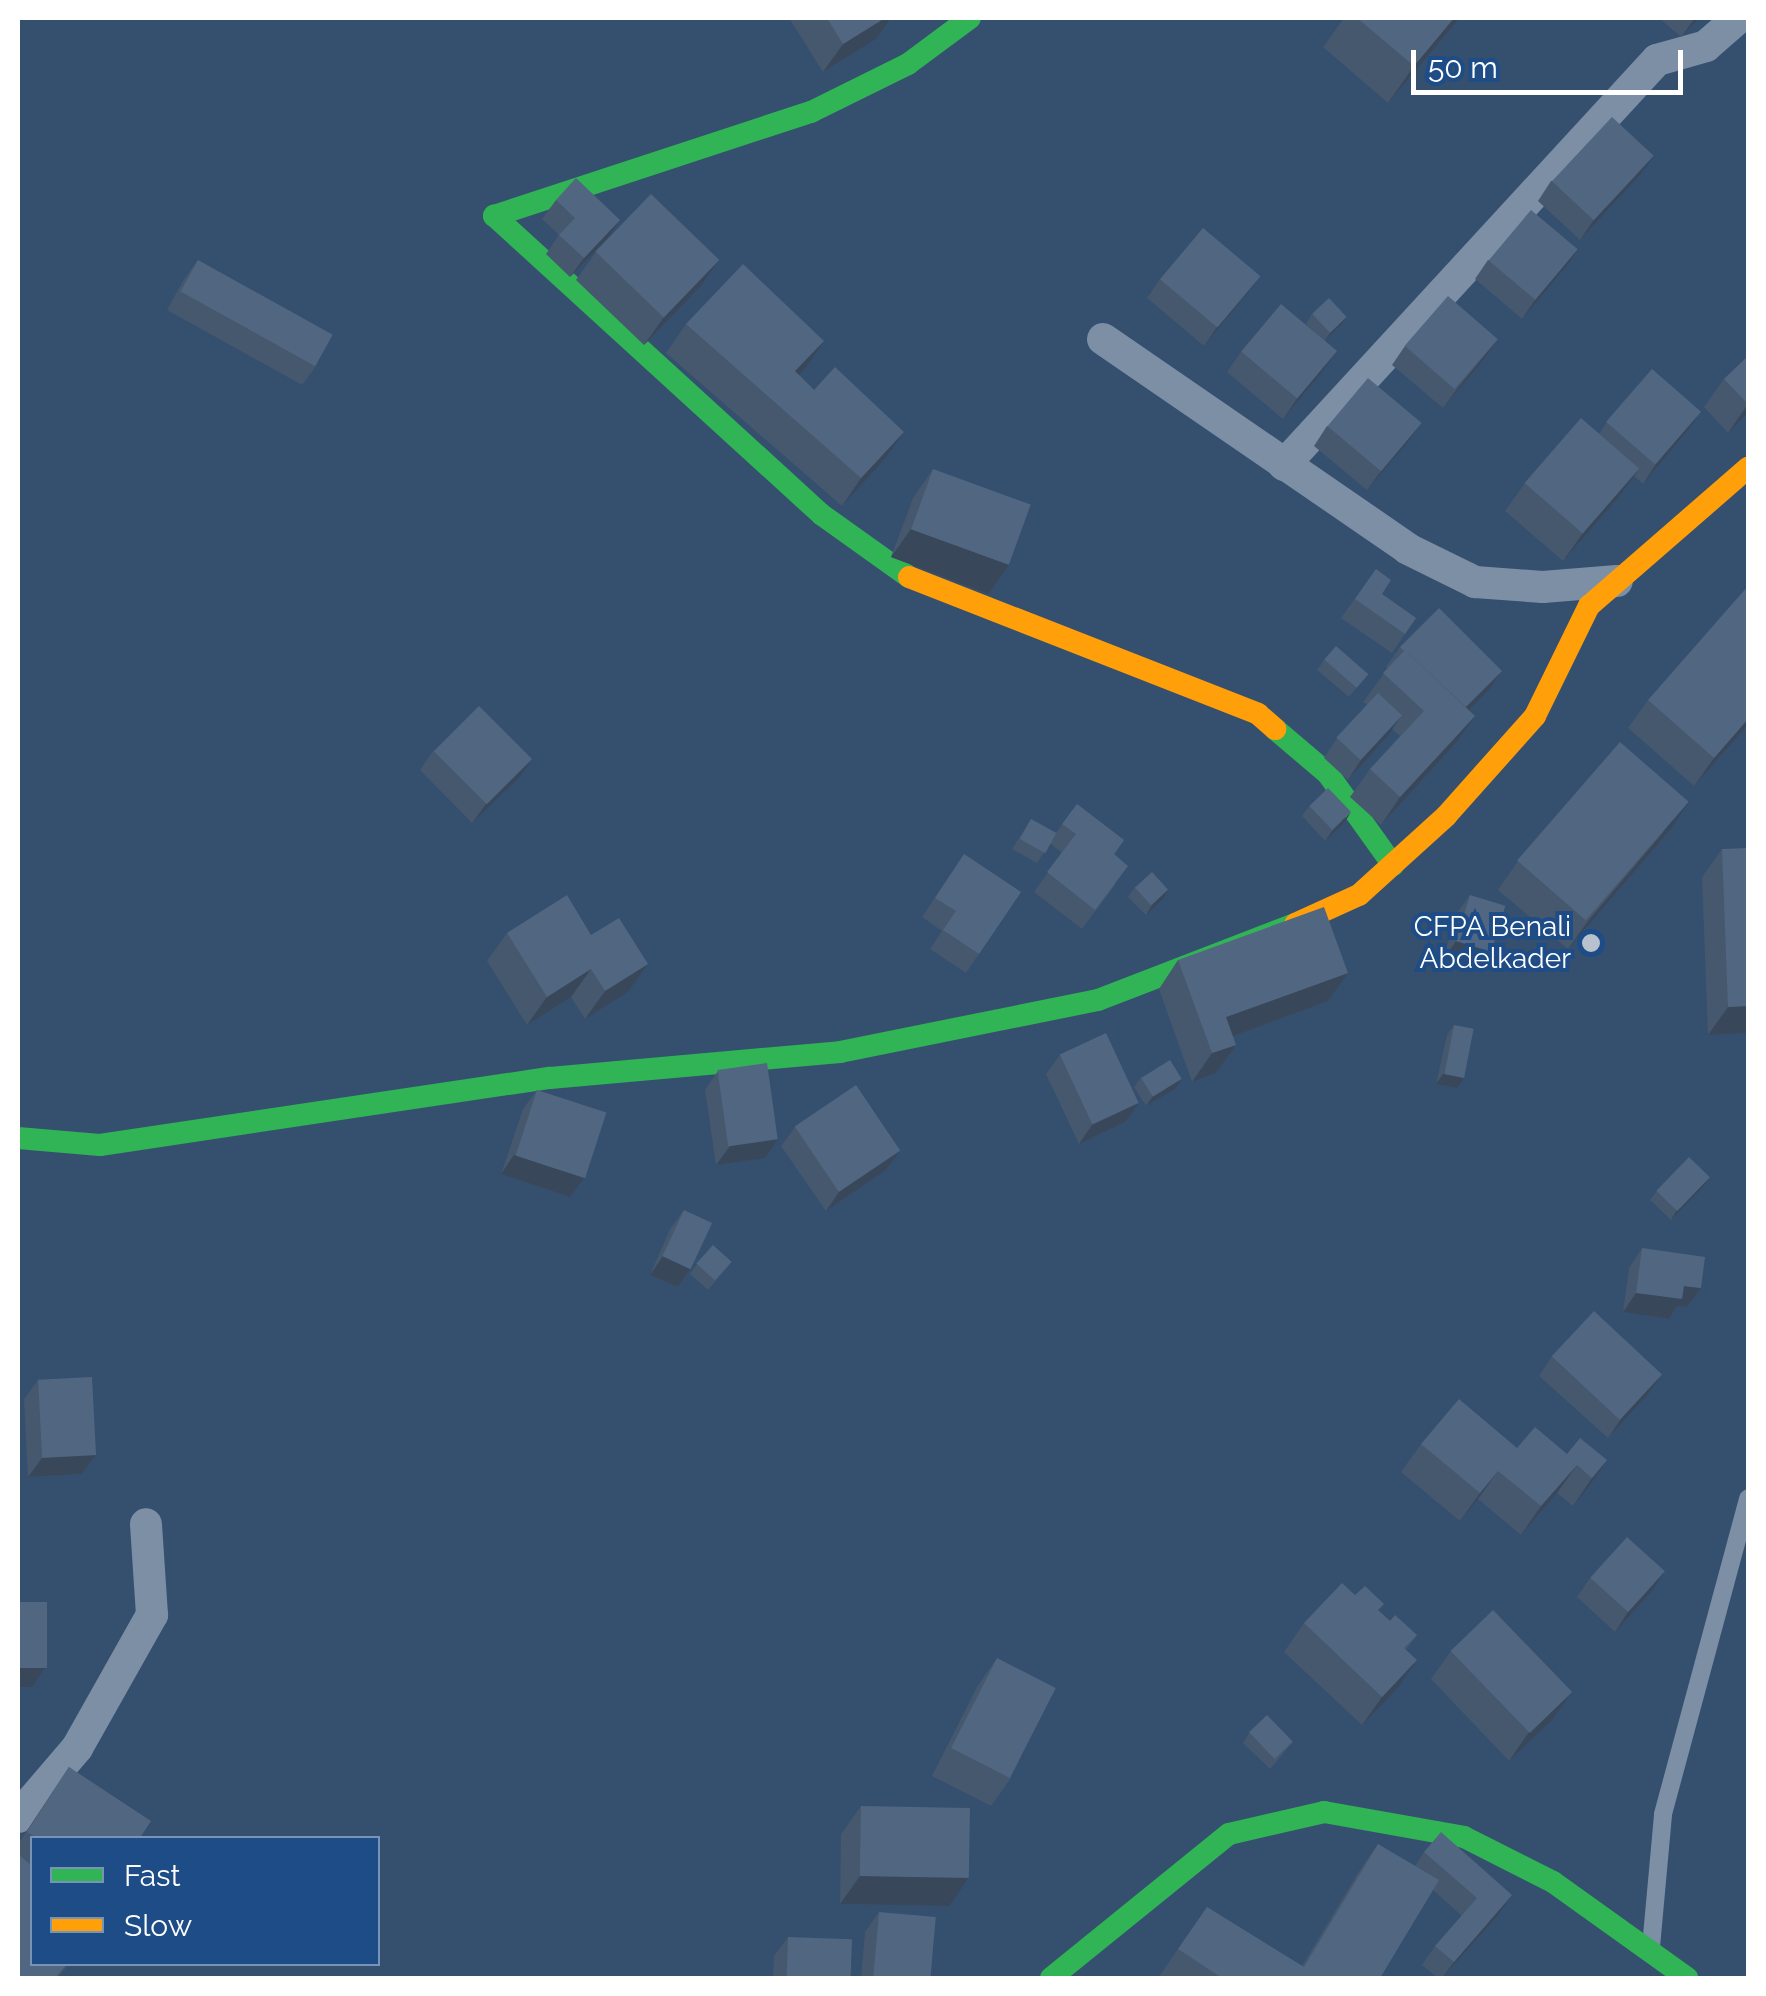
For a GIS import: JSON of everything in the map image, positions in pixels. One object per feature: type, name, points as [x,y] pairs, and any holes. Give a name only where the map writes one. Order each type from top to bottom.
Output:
[{"type":"street","points":[[970,18],[908,64],[811,112],[494,216],[822,514],[914,580],[1258,714],[1328,774],[1393,864]]},
{"type":"street","points":[[1284,465],[1657,60],[1706,46],[1738,18]]},
{"type":"street","points":[[1103,339],[1408,548],[1475,582],[1543,587],[1617,581]]},
{"type":"street","points":[[18,1138],[100,1145],[550,1078],[840,1052],[1098,1000],[1228,955],[1360,895],[1535,716],[1590,606],[1748,468]]},
{"type":"street","points":[[18,1817],[77,1748],[152,1615],[146,1524]]},
{"type":"street","points":[[1051,1978],[1229,1834],[1324,1812],[1464,1838],[1554,1882],[1687,1978]]},
{"type":"lane","points":[[1650,1952],[1664,1814],[1748,1498]]},
{"type":"building","points":[[827,18],[885,18],[843,44]]},
{"type":"building","points":[[1357,18],[1454,18],[1414,66]]},
{"type":"building","points":[[1612,117],[1654,156],[1594,220],[1552,181]]},
{"type":"building","points":[[576,178],[620,220],[584,258],[559,235],[575,218],[556,200]]},
{"type":"building","points":[[651,194],[719,260],[664,318],[595,252]]},
{"type":"building","points":[[1531,210],[1578,249],[1535,300],[1489,261]]},
{"type":"building","points":[[1203,228],[1260,276],[1217,328],[1160,279]]},
{"type":"building","points":[[198,260],[333,335],[315,366],[181,291]]},
{"type":"building","points":[[743,264],[824,341],[795,371],[814,390],[835,367],[904,432],[861,478],[686,324]]},
{"type":"building","points":[[1448,296],[1498,339],[1455,389],[1405,346]]},
{"type":"building","points":[[1329,298],[1347,317],[1330,333],[1312,314]]},
{"type":"building","points":[[1281,304],[1337,351],[1297,398],[1241,351]]},
{"type":"building","points":[[1748,356],[1748,404],[1724,379]]},
{"type":"building","points":[[1652,369],[1701,412],[1655,464],[1606,422]]},
{"type":"building","points":[[1368,378],[1422,423],[1381,471],[1328,426]]},
{"type":"building","points":[[1581,418],[1639,469],[1583,533],[1525,483]]},
{"type":"building","points":[[933,469],[1031,505],[1009,565],[911,529]]},
{"type":"building","points":[[1376,569],[1391,580],[1382,594],[1416,618],[1405,634],[1355,599]]},
{"type":"building","points":[[1748,586],[1748,719],[1714,758],[1648,700]]},
{"type":"building","points":[[1439,608],[1502,671],[1466,707],[1400,647]]},
{"type":"building","points":[[1336,646],[1368,674],[1357,688],[1324,660]]},
{"type":"building","points":[[1405,650],[1475,716],[1400,797],[1370,769],[1424,711],[1383,673]]},
{"type":"building","points":[[1378,693],[1402,716],[1361,760],[1336,738]]},
{"type":"building","points":[[479,706],[532,759],[487,804],[434,751]]},
{"type":"building","points":[[1620,742],[1689,802],[1586,920],[1517,860]]},
{"type":"building","points":[[1328,788],[1351,812],[1332,830],[1309,806]]},
{"type":"building","points":[[1077,804],[1124,840],[1114,854],[1128,866],[1095,910],[1047,872],[1076,834],[1062,824]]},
{"type":"building","points":[[1031,819],[1056,833],[1045,853],[1020,839]]},
{"type":"building","points":[[1748,848],[1748,1006],[1728,1007],[1722,849]]},
{"type":"building","points":[[964,854],[1021,892],[979,954],[943,930],[956,911],[935,898]]},
{"type":"building","points":[[1152,872],[1168,890],[1151,905],[1135,887]]},
{"type":"building","points":[[567,895],[591,935],[619,918],[648,964],[605,991],[591,969],[547,997],[507,933]]},
{"type":"building","points":[[1470,895],[1505,906],[1491,952],[1456,941]]},
{"type":"building","points":[[1324,907],[1348,973],[1226,1017],[1236,1045],[1212,1053],[1178,960]]},
{"type":"building","points":[[1454,1025],[1474,1029],[1464,1078],[1444,1074]]},
{"type":"building","points":[[1106,1033],[1139,1103],[1092,1124],[1060,1055]]},
{"type":"building","points":[[1170,1060],[1182,1079],[1153,1097],[1141,1078]]},
{"type":"building","points":[[767,1063],[778,1139],[728,1146],[717,1070]]},
{"type":"building","points":[[856,1085],[900,1150],[839,1192],[795,1126]]},
{"type":"building","points":[[537,1090],[606,1113],[585,1178],[516,1156]]},
{"type":"building","points":[[1689,1157],[1710,1177],[1677,1211],[1656,1191]]},
{"type":"building","points":[[684,1210],[712,1223],[691,1269],[662,1256]]},
{"type":"building","points":[[713,1245],[732,1262],[715,1280],[696,1264]]},
{"type":"building","points":[[1642,1248],[1705,1257],[1701,1288],[1684,1286],[1682,1299],[1636,1293]]},
{"type":"building","points":[[1594,1311],[1662,1374],[1620,1420],[1552,1356]]},
{"type":"building","points":[[92,1377],[96,1455],[42,1458],[38,1380]]},
{"type":"building","points":[[1459,1399],[1517,1448],[1535,1427],[1567,1454],[1580,1438],[1607,1460],[1592,1478],[1577,1465],[1541,1506],[1498,1471],[1480,1493],[1421,1444]]},
{"type":"building","points":[[1627,1537],[1665,1571],[1628,1612],[1590,1578]]},
{"type":"building","points":[[1342,1583],[1355,1595],[1365,1586],[1384,1604],[1378,1610],[1390,1621],[1395,1615],[1417,1635],[1404,1648],[1417,1660],[1382,1697],[1304,1623]]},
{"type":"building","points":[[18,1602],[47,1602],[47,1668],[18,1668]]},
{"type":"building","points":[[1493,1610],[1572,1692],[1530,1733],[1451,1651]]},
{"type":"building","points":[[997,1658],[1056,1688],[1010,1778],[951,1748]]},
{"type":"building","points":[[1267,1715],[1293,1742],[1275,1759],[1249,1732]]},
{"type":"building","points":[[69,1767],[151,1821],[141,1836],[34,1836],[27,1832]]},
{"type":"building","points":[[861,1806],[970,1808],[969,1878],[860,1876]]},
{"type":"building","points":[[1441,1832],[1512,1895],[1454,1962],[1435,1946],[1477,1898],[1424,1852]]},
{"type":"building","points":[[1378,1844],[1439,1880],[1380,1978],[1222,1978],[1178,1949],[1207,1907],[1304,1967]]},
{"type":"building","points":[[18,1857],[30,1864],[30,1966],[65,1966],[55,1978],[18,1978]]},
{"type":"building","points":[[879,1912],[936,1917],[930,1978],[873,1978]]},
{"type":"building","points":[[788,1937],[852,1939],[851,1978],[787,1978]]},
{"type":"traffic: fast","points":[[909,577],[822,515],[494,216],[811,112],[908,64],[970,18]]},
{"type":"traffic: fast","points":[[1275,729],[1328,774],[1393,865]]},
{"type":"traffic: fast","points":[[18,1138],[100,1145],[550,1078],[840,1052],[1098,1000],[1295,924]]},
{"type":"traffic: fast","points":[[1051,1978],[1229,1834],[1324,1812],[1464,1837],[1553,1882],[1687,1978]]},
{"type":"traffic: slow","points":[[1295,924],[1359,895],[1446,816],[1535,716],[1589,606],[1748,468]]},
{"type":"traffic: slow","points":[[909,577],[1258,714],[1275,729]]},
{"type":"place","name":"CFPA Benali Abdelkader","points":[[1591,943]]}]
